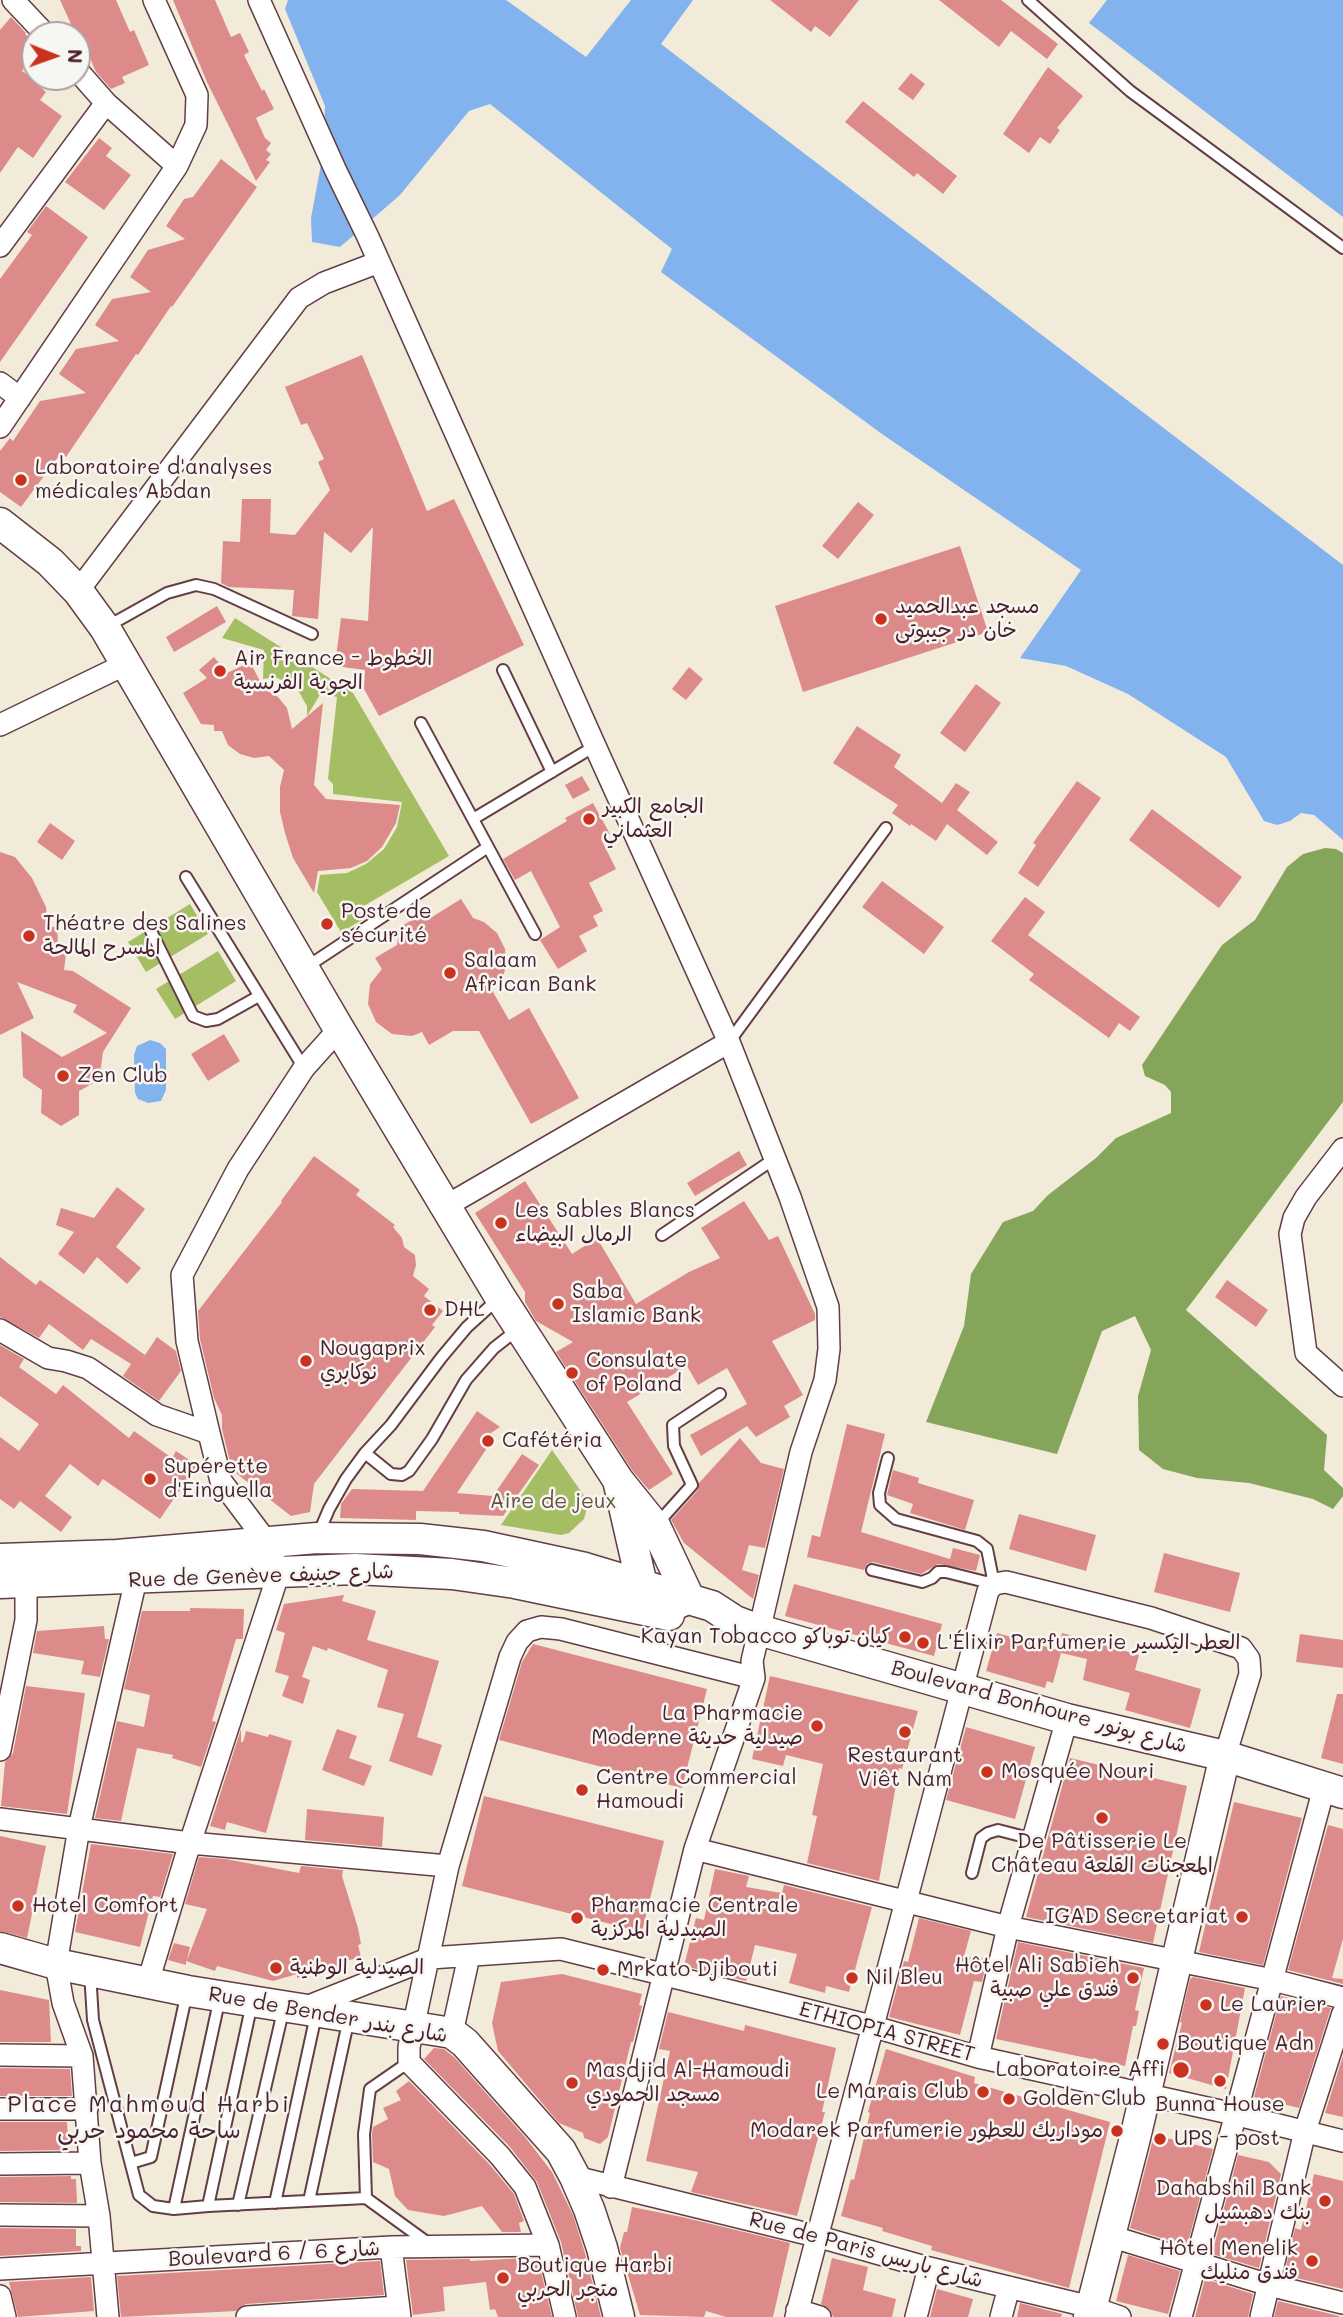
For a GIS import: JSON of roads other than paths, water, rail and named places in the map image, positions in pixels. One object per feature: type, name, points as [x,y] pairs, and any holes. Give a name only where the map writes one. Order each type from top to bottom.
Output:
[{"type":"street","points":[[13,0],[33,21]]},
{"type":"street","points":[[0,427],[177,166],[196,125],[197,95],[154,0]]},
{"type":"street","points":[[259,0],[729,1042],[790,1197],[828,1307],[830,1349],[825,1380],[747,1625],[754,1678],[695,1849],[611,2187]]},
{"type":"street","points":[[91,85],[106,103],[177,166]]},
{"type":"street","points":[[0,246],[106,103]]},
{"type":"street","points":[[66,577],[299,298],[324,283],[379,262]]},
{"type":"street","points":[[0,383],[20,398]]},
{"type":"street","points":[[0,523],[66,577],[128,663],[339,1029],[500,1297],[618,1480],[643,1529],[689,1598],[659,1612],[642,1585],[643,1529]]},
{"type":"street","points":[[0,725],[128,663]]},
{"type":"street","points":[[148,1982],[190,1843],[279,1572],[266,1541],[221,1481],[187,1341],[182,1275],[238,1169],[304,1068],[339,1029]]},
{"type":"street","points":[[446,1206],[729,1042]]},
{"type":"street","points":[[1343,1149],[1306,1197],[1294,1218],[1290,1234],[1306,1353],[1343,1386]]},
{"type":"street","points":[[0,1330],[48,1358],[88,1368],[157,1415],[209,1433]]},
{"type":"street","points":[[585,1568],[609,1562],[643,1529]]},
{"type":"street","name":"Rue de Genève شارع جينيف","points":[[13,1571],[117,1555],[266,1541],[317,1538],[420,1539],[482,1546],[585,1568],[712,1606],[747,1625]]},
{"type":"street","name":"Rue de Genève شارع جينيف","points":[[13,1571],[136,1579],[355,1569],[452,1574],[515,1583],[710,1624],[747,1625]]},
{"type":"street","points":[[0,1750],[26,1620],[13,1571]]},
{"type":"street","points":[[108,2317],[99,2216],[90,2163],[82,2056],[63,2003],[56,1964],[79,1828],[136,1579]]},
{"type":"street","points":[[820,2317],[797,2314],[816,2236],[988,1591],[994,1584],[1006,1582],[1151,1618],[1241,1648],[1249,1659],[1250,1674],[1225,1756],[1090,2312]]},
{"type":"street","name":"Boulevard Bonhoure شارع بونور","points":[[747,1625],[1068,1719],[1225,1756],[1333,1790]]},
{"type":"street","points":[[565,2317],[548,2245],[525,2187],[500,2156],[409,2062],[409,2047],[448,1866],[510,1657],[517,1642],[527,1631],[541,1627],[561,1629],[754,1678]]},
{"type":"street","points":[[978,2057],[1008,1927],[1068,1719]]},
{"type":"street","points":[[1181,2317],[1234,2114],[1333,1790]]},
{"type":"street","points":[[0,1819],[190,1843],[448,1866]]},
{"type":"street","points":[[695,1849],[1008,1927],[1273,1980],[1343,1998]]},
{"type":"street","name":"Rue de Bender شارع بندر","points":[[0,1948],[56,1964],[188,1991],[452,2033],[465,2043],[561,2151],[575,2177],[602,2248],[619,2317]]},
{"type":"street","name":"ETHIOPIA STREET","points":[[300,2009],[430,1958],[561,1949],[871,2026],[978,2057],[1343,2141]]},
{"type":"street","points":[[452,2033],[470,1956]]},
{"type":"street","points":[[1261,2317],[1305,2131],[1343,2013]]},
{"type":"street","points":[[0,2055],[82,2056]]},
{"type":"street","points":[[0,2109],[88,2109]]},
{"type":"street","points":[[0,2164],[90,2163]]},
{"type":"street","name":"Rue de Paris شارع باريس","points":[[575,2177],[816,2236],[1009,2287],[1090,2312],[1120,2317]]},
{"type":"street","points":[[0,2215],[99,2216]]},
{"type":"street","points":[[1110,2236],[1269,2285],[1343,2303]]},
{"type":"street","name":"Boulevard 6 / شارع 6","points":[[0,2269],[433,2246],[548,2245]]},
{"type":"street","points":[[247,2317],[399,2312],[391,2248]]},
{"type":"street","points":[[916,2317],[929,2267]]},
{"type":"street","points":[[1001,2317],[1009,2287]]},
{"type":"street","points":[[0,2296],[5,2317]]},
{"type":"lane","points":[[1028,0],[1130,91],[1343,248]]},
{"type":"lane","points":[[105,628],[167,593],[196,584],[214,589],[312,634]]},
{"type":"lane","points":[[503,670],[552,772]]},
{"type":"lane","points":[[421,723],[535,934]]},
{"type":"lane","points":[[473,819],[594,746]]},
{"type":"lane","points":[[729,1042],[886,828]]},
{"type":"lane","points":[[304,968],[488,847]]},
{"type":"lane","points":[[186,877],[304,1068]]},
{"type":"lane","points":[[148,925],[193,1016],[205,1021],[218,1019],[259,996]]},
{"type":"lane","points":[[662,1235],[774,1158]]},
{"type":"lane","points":[[317,1538],[329,1509],[365,1453],[391,1425],[467,1327],[500,1297]]},
{"type":"lane","points":[[365,1453],[391,1474],[402,1475],[410,1471],[466,1380],[494,1348],[519,1327]]},
{"type":"lane","points":[[643,1529],[692,1485],[674,1447],[673,1425],[720,1394]]},
{"type":"lane","points":[[872,1570],[922,1582],[938,1572],[946,1572],[994,1584],[987,1549],[977,1541],[896,1519],[880,1505],[879,1493],[888,1458]]},
{"type":"lane","points":[[972,1873],[981,1838],[988,1833],[998,1830],[1033,1839]]},
{"type":"lane","points":[[90,1971],[93,2020],[139,2195],[153,2206],[174,2209],[366,2198],[433,2246]]},
{"type":"lane","points":[[131,2163],[151,2157],[188,1991]]},
{"type":"lane","points":[[174,2209],[220,1996]]},
{"type":"lane","points":[[208,2206],[253,2001]]},
{"type":"lane","points":[[275,2203],[300,2009]]},
{"type":"lane","points":[[238,2205],[300,2009]]},
{"type":"lane","points":[[309,2201],[349,2018]]},
{"type":"lane","points":[[366,2198],[365,2134],[370,2089],[409,2062]]},
{"type":"water","points":[[288,0],[506,0],[586,57],[631,0],[693,0],[661,44],[1343,565],[1343,840],[1314,815],[1301,813],[1290,821],[1277,825],[1264,821],[1226,757],[1128,694],[1066,666],[1020,658],[1081,570],[882,434],[661,272],[672,249],[490,104],[469,111],[400,195],[340,247],[312,242],[311,218],[323,154],[325,106],[285,9]]},
{"type":"water","points":[[1107,0],[1343,0],[1343,217],[1089,23]]},
{"type":"water","points":[[150,1040],[160,1043],[166,1049],[166,1090],[161,1101],[148,1103],[138,1099],[135,1093],[134,1055],[137,1046]]},
{"type":"place","name":"Laboratoire d'analyses médicales Abdan","points":[[21,480]]},
{"type":"place","name":"مسجد عبدالحمید خان در جیبوتی","points":[[881,619]]},
{"type":"place","name":"Air France - الخطوط الجوية الفرنسية","points":[[220,671]]},
{"type":"place","name":"الجامع الكبير العثماني","points":[[589,819]]},
{"type":"place","name":"Poste de sécurité","points":[[327,924]]},
{"type":"place","name":"Théatre des Salines المسرح المالحة","points":[[29,936]]},
{"type":"place","name":"Salaam African Bank","points":[[450,973]]},
{"type":"place","name":"Zen Club","points":[[63,1076]]},
{"type":"place","name":"Les Sables Blancs الرمال البيضاء","points":[[501,1223]]},
{"type":"place","name":"Saba Islamic Bank","points":[[558,1304]]},
{"type":"place","name":"DHL","points":[[430,1310]]},
{"type":"place","name":"Nougaprix نوكابري","points":[[306,1361]]},
{"type":"place","name":"Consulate of Poland","points":[[572,1373]]},
{"type":"place","name":"Cafétéria","points":[[488,1441]]},
{"type":"place","name":"Supérette d'Einguella","points":[[150,1479]]},
{"type":"place","name":"Kayan Tobacco كيان توباكو","points":[[905,1637]]},
{"type":"place","name":"L'Élixir Parfumerie العطر اليكسير","points":[[923,1643]]},
{"type":"place","name":"La Pharmacie Moderne صيدلية حديثة","points":[[817,1726]]},
{"type":"place","name":"Restaurant Viêt Nam","points":[[905,1732]]},
{"type":"place","name":"Mosquée Nouri","points":[[987,1772]]},
{"type":"place","name":"Centre Commercial Hamoudi","points":[[582,1790]]},
{"type":"place","name":"De Pâtisserie Le Château المعجنات القلعة","points":[[1102,1818]]},
{"type":"place","name":"Hotel Comfort","points":[[18,1906]]},
{"type":"place","name":"IGAD Secretariat","points":[[1242,1917]]},
{"type":"place","name":"Pharmacie Centrale الصيدلية المركزية","points":[[577,1918]]},
{"type":"place","name":"الصيدلية الوطنية","points":[[276,1968]]},
{"type":"place","name":"Mrkato Djibouti","points":[[603,1970]]},
{"type":"place","name":"Nil Bleu","points":[[852,1978]]},
{"type":"place","name":"Hôtel Ali Sabieh فندق علي صبية","points":[[1133,1978]]},
{"type":"place","name":"Le Laurier","points":[[1206,2005]]},
{"type":"place","name":"Boutique Adn","points":[[1163,2044]]},
{"type":"place","name":"Laboratoire Affi","points":[[1181,2070]]},
{"type":"place","name":"Bunna House","points":[[1220,2081]]},
{"type":"place","name":"Masdjid Al-Hamoudi مسجد الحمودي","points":[[572,2083]]},
{"type":"place","name":"Le Marais Club","points":[[983,2092]]},
{"type":"place","name":"Golden Club","points":[[1009,2099]]},
{"type":"place","name":"Modarek Parfumerie موداريك للعطور","points":[[1117,2131]]},
{"type":"place","name":"UPS - post","points":[[1160,2139]]},
{"type":"place","name":"Dahabshil Bank بنك دهبشيل","points":[[1325,2201]]},
{"type":"place","name":"Hôtel Menelik فندق منليك","points":[[1312,2261]]},
{"type":"place","name":"Boutique Harbi متجر الحربي","points":[[503,2278]]},
{"type":"district","name":"Place Mahmoud Harbi ساحة محمود حربي","points":[[149,2118]]},
{"type":"park label","name":"Aire de jeux","points":[[553,1502]]}]
